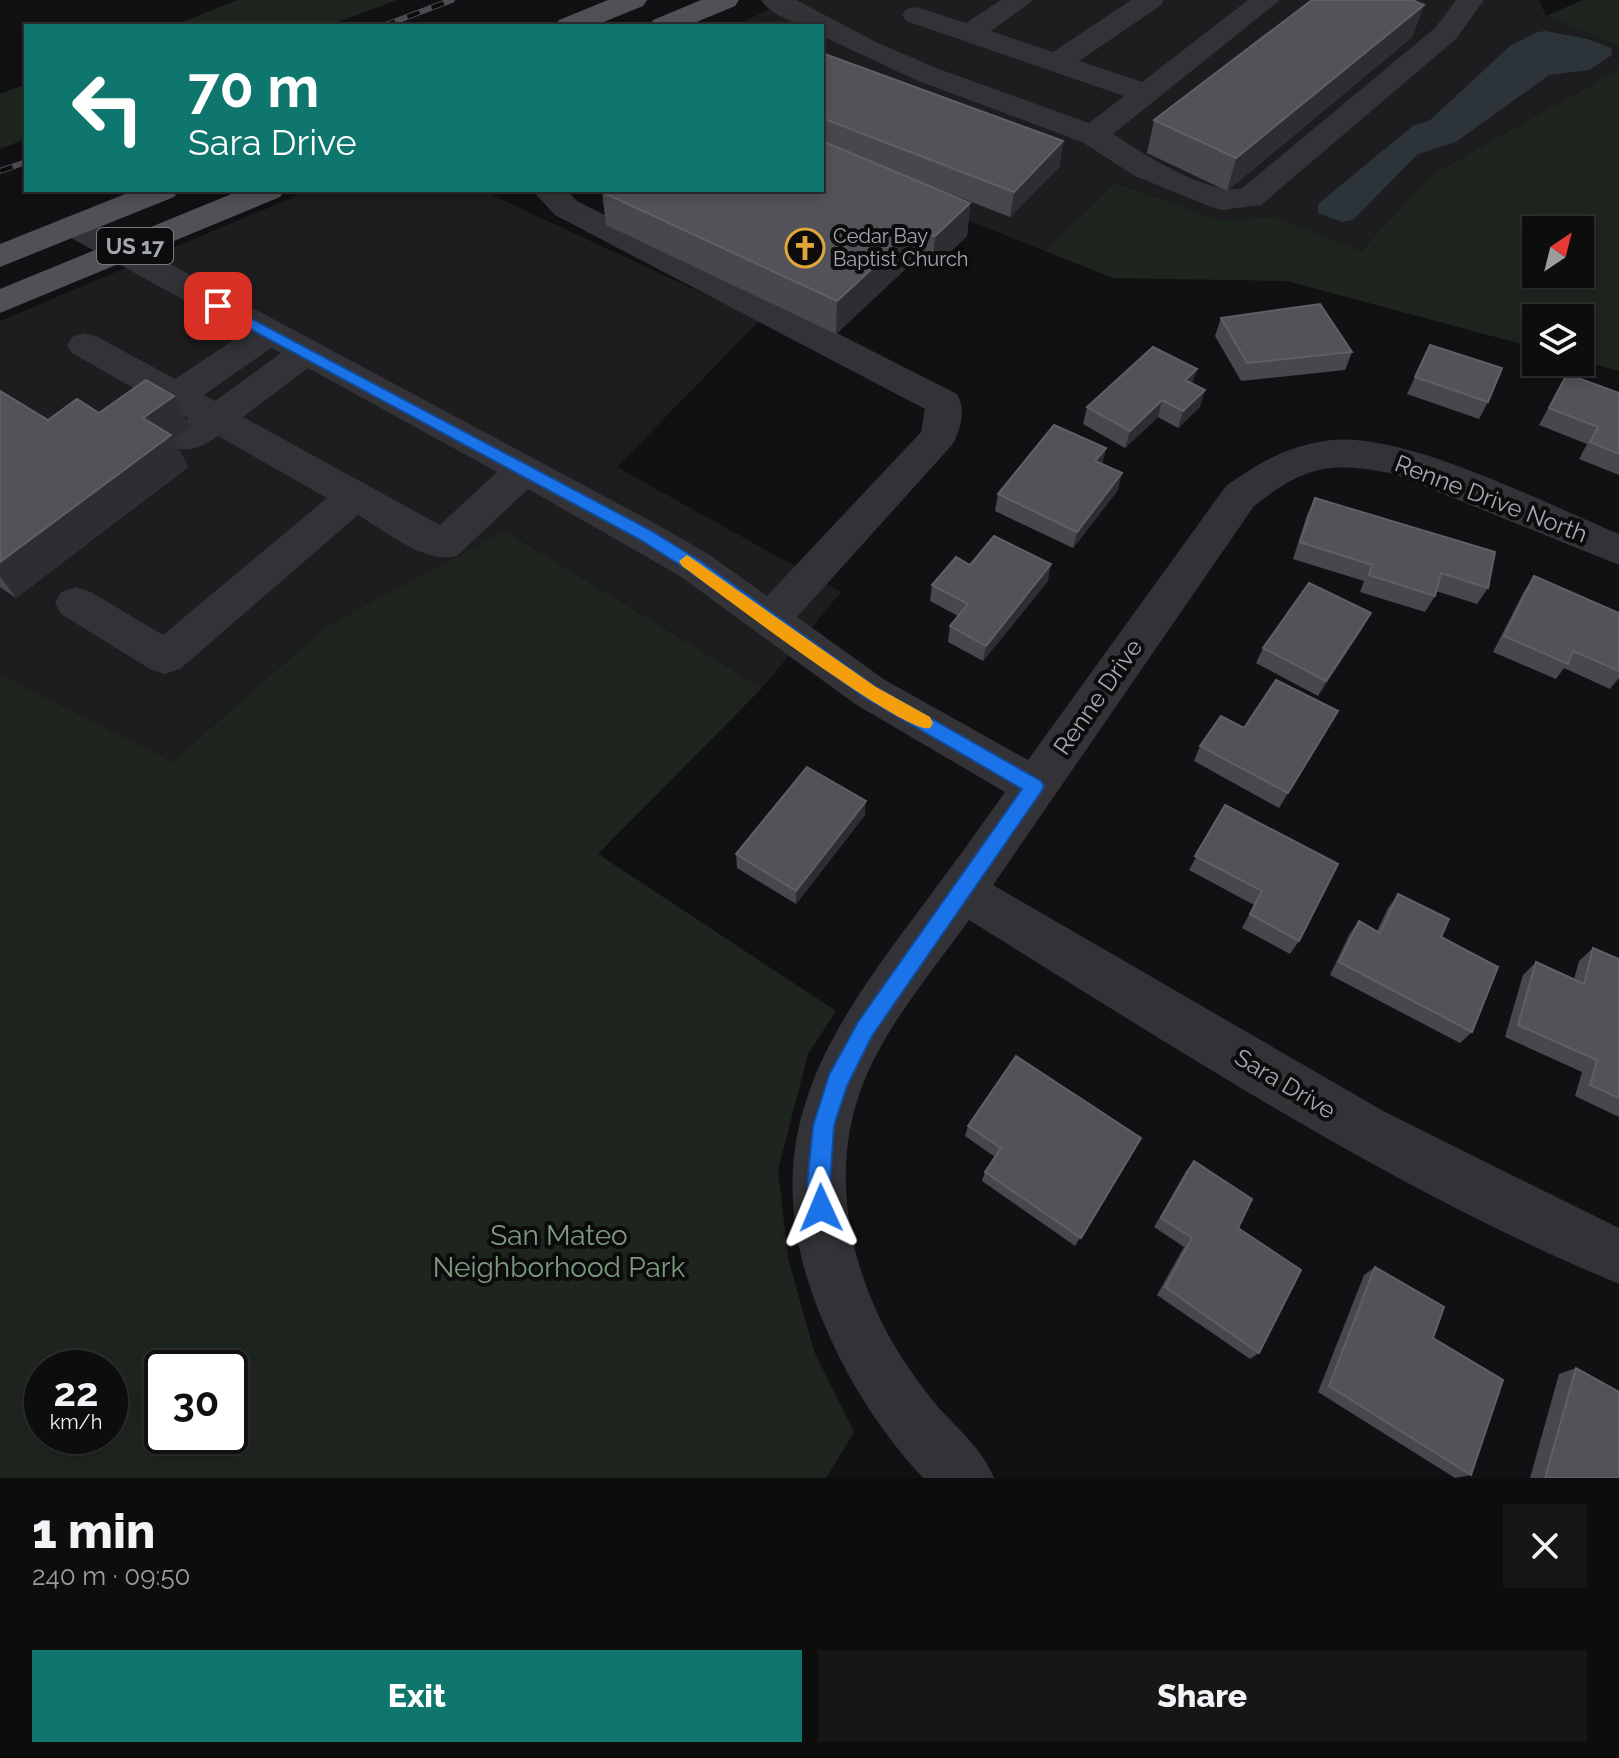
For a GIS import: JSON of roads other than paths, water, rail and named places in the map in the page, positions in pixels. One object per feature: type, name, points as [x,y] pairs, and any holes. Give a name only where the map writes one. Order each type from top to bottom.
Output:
[{"type":"main road","points":[[574,24],[633,0]]},
{"type":"main road","points":[[668,24],[725,0]]},
{"type":"main road","name":"US 17","points":[[0,256],[158,192]]},
{"type":"main road","name":"US 17","points":[[0,302],[264,192]]},
{"type":"street","points":[[775,0],[820,24]]},
{"type":"street","points":[[969,33],[1020,0]]},
{"type":"street","points":[[1057,63],[1150,0]]},
{"type":"street","points":[[1093,135],[1266,0]]},
{"type":"street","points":[[824,26],[926,74],[1093,135],[1146,169],[1222,200],[1250,198],[1443,35],[1470,0]]},
{"type":"street","points":[[866,48],[928,8],[969,33],[1147,94]]},
{"type":"street","points":[[1413,25],[1443,35]]},
{"type":"street","points":[[550,192],[566,208],[944,403],[939,436],[768,621]]},
{"type":"street","points":[[74,226],[694,565],[870,692],[1034,786]]},
{"type":"street","points":[[268,333],[153,412],[165,429],[191,437],[305,353]]},
{"type":"street","points":[[85,345],[443,545],[524,470]]},
{"type":"street","name":"Renne Drive North","points":[[1313,455],[1351,452],[1393,459],[1443,476],[1619,550]]},
{"type":"street","name":"Renne Drive","points":[[964,1478],[894,1399],[852,1329],[825,1255],[819,1185],[823,1126],[837,1083],[865,1029],[1240,496],[1262,475],[1313,455]]},
{"type":"street","points":[[76,603],[165,657],[355,496]]},
{"type":"street","name":"Sara Drive","points":[[962,891],[1362,1130],[1538,1221],[1619,1256]]},
{"type":"railway","points":[[388,24],[452,0]]},
{"type":"railway","points":[[0,171],[24,163]]},
{"type":"place","name":"Cedar Bay Baptist Church","points":[[805,248]]},
{"type":"park label","name":"San Mateo Neighborhood Park","points":[[559,1251]]}]
